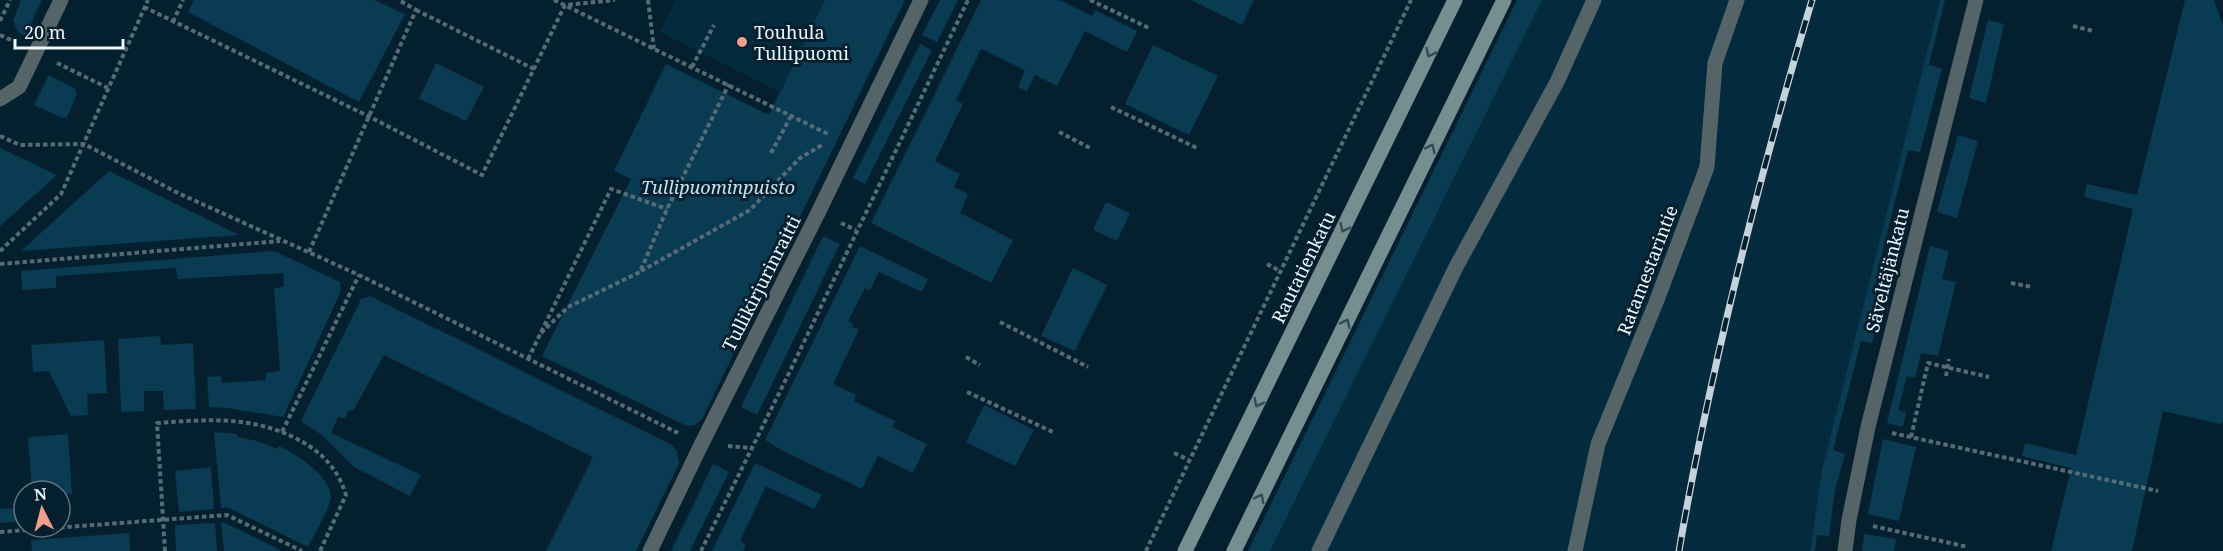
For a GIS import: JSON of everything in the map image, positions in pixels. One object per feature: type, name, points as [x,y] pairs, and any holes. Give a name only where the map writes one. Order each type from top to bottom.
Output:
[{"type":"main road","name":"Rautatienkatu","points":[[1185,551],[1455,0]]},
{"type":"main road","points":[[1234,551],[1504,0]]},
{"type":"street","points":[[0,99],[19,87],[61,0]]},
{"type":"street","name":"Tullikirjurinraitti","points":[[650,551],[844,142],[921,0]]},
{"type":"street","points":[[1319,551],[1456,267],[1557,82],[1594,0]]},
{"type":"street","name":"Ratamestarintie","points":[[1575,551],[1598,444],[1657,300],[1707,167],[1715,63],[1737,0]]},
{"type":"street","name":"Säveltäjänkatu","points":[[1845,551],[1868,427],[1976,0]]},
{"type":"path","points":[[0,21],[10,0]]},
{"type":"path","points":[[0,250],[61,194],[148,0]]},
{"type":"path","points":[[172,22],[183,0]]},
{"type":"path","points":[[399,0],[534,69]]},
{"type":"path","points":[[554,0],[844,142]]},
{"type":"path","points":[[565,5],[615,0]]},
{"type":"path","points":[[648,0],[654,49]]},
{"type":"path","points":[[701,551],[968,0]]},
{"type":"path","points":[[1090,0],[1151,28]]},
{"type":"path","points":[[1146,551],[1411,0]]},
{"type":"path","points":[[144,7],[370,117],[482,175],[565,5]]},
{"type":"path","points":[[309,252],[416,10]]},
{"type":"path","points":[[692,67],[714,25]]},
{"type":"path","points":[[2073,26],[2093,31]]},
{"type":"path","points":[[640,272],[667,209],[729,84]]},
{"type":"path","points":[[1111,107],[1199,149]]},
{"type":"path","points":[[771,153],[791,116]]},
{"type":"path","points":[[1059,132],[1090,148]]},
{"type":"path","points":[[0,136],[20,145],[84,144],[180,194],[359,276],[701,445]]},
{"type":"path","points":[[541,333],[568,307],[640,272],[750,210],[800,158],[825,143],[844,142]]},
{"type":"path","points":[[528,359],[611,189],[667,209]]},
{"type":"path","points":[[0,264],[283,241]]},
{"type":"path","points":[[1267,264],[1280,271]]},
{"type":"path","points":[[282,432],[359,276]]},
{"type":"path","points":[[2011,283],[2031,287]]},
{"type":"path","points":[[1000,322],[1088,367]]},
{"type":"path","points":[[966,357],[980,365]]},
{"type":"path","points":[[1946,376],[1949,359]]},
{"type":"path","points":[[1911,437],[1928,363],[1989,377]]},
{"type":"path","points":[[967,392],[1055,433]]},
{"type":"path","points":[[165,551],[157,423],[223,419],[258,423],[306,442],[327,461],[341,478],[346,495],[320,551]]},
{"type":"path","points":[[1868,427],[2158,491]]},
{"type":"path","points":[[1174,453],[1189,460]]},
{"type":"path","points":[[0,532],[227,515],[302,551]]},
{"type":"path","points":[[1849,520],[1968,548]]},
{"type":"shaded area","name":"Touhula Tullipuomi","points":[[676,0],[825,0],[780,92],[660,32]]},
{"type":"shaded area","points":[[1542,0],[1940,0],[1822,470],[1810,551],[1270,551]]},
{"type":"green space","points":[[21,0],[42,0],[25,36],[19,33],[13,21]]},
{"type":"green space","points":[[194,0],[374,0],[405,14],[359,102],[188,12]]},
{"type":"green space","name":"Tullipuominpuisto","points":[[825,0],[905,0],[702,419],[695,425],[687,426],[542,356],[631,179],[614,171],[666,64],[769,115]]},
{"type":"green space","points":[[940,0],[958,0],[937,42],[922,35]]},
{"type":"green space","points":[[981,0],[1059,0],[1092,16],[1095,10],[1137,31],[1127,52],[1085,31],[1057,86],[1035,75],[1027,91],[1018,87],[1025,70],[981,49],[956,100],[963,104],[935,161],[960,174],[954,187],[968,194],[960,213],[1013,240],[991,283],[871,223]]},
{"type":"green space","points":[[1191,0],[1254,0],[1242,25]]},
{"type":"green space","points":[[1517,0],[1542,0],[1270,551],[1248,551]]},
{"type":"green space","points":[[1940,0],[1945,0],[1929,65],[1942,69],[1920,152],[1908,150],[1881,258],[1893,261],[1872,343],[1861,341],[1833,450],[1845,454],[1835,490],[1829,536],[1817,535],[1815,551],[1810,551],[1822,470]]},
{"type":"green space","points":[[2185,0],[2214,0],[2223,25],[2223,422],[2220,424],[2163,411],[2132,551],[2051,551],[2071,468],[2022,456],[2025,443],[2076,455],[2133,209],[2084,197],[2087,184],[2137,195]]},
{"type":"green space","points":[[1988,20],[2004,24],[1986,103],[1969,98]]},
{"type":"green space","points":[[920,44],[932,50],[865,184],[853,178]]},
{"type":"green space","points":[[1153,45],[1218,76],[1189,135],[1125,104]]},
{"type":"green space","points":[[436,63],[484,87],[466,121],[419,99]]},
{"type":"green space","points":[[49,75],[74,88],[77,94],[67,117],[62,118],[34,105]]},
{"type":"green space","points":[[1958,135],[1978,141],[1957,218],[1937,212]]},
{"type":"green space","points":[[0,148],[57,175],[0,226]]},
{"type":"green space","points":[[109,171],[239,235],[21,251]]},
{"type":"green space","points":[[1106,202],[1130,213],[1117,241],[1093,230]]},
{"type":"green space","points":[[823,236],[840,244],[757,415],[741,407]]},
{"type":"green space","points":[[860,246],[928,279],[922,292],[879,272],[870,290],[865,288],[848,321],[853,324],[852,327],[859,329],[833,384],[856,395],[854,401],[895,421],[892,427],[927,444],[913,473],[878,456],[862,489],[765,440]]},
{"type":"green space","points":[[1930,246],[1949,251],[1942,279],[1956,282],[1938,356],[1921,353],[1915,378],[1907,376],[1898,410],[1906,412],[1903,427],[1887,423]]},
{"type":"green space","points":[[274,251],[340,282],[341,291],[283,417],[209,407],[207,377],[221,376],[222,383],[266,380],[266,373],[280,371],[274,288],[284,287],[283,273],[178,279],[176,268],[56,276],[56,288],[22,290],[21,271]]},
{"type":"green space","points":[[1073,268],[1107,285],[1075,351],[1041,336]]},
{"type":"green space","points":[[370,296],[672,445],[677,451],[679,464],[636,551],[546,551],[593,457],[384,355],[353,411],[349,410],[345,418],[338,417],[331,433],[421,475],[410,496],[354,467],[322,435],[301,421],[361,299]]},
{"type":"green space","points":[[160,336],[161,345],[193,343],[196,409],[164,410],[163,391],[144,391],[144,411],[121,412],[118,339]]},
{"type":"green space","points":[[104,340],[107,393],[87,394],[88,415],[71,416],[49,371],[33,372],[31,345]]},
{"type":"green space","points":[[984,405],[1034,430],[1015,466],[966,442]]},
{"type":"green space","points":[[214,432],[237,434],[238,437],[277,449],[279,446],[303,460],[325,481],[331,497],[330,501],[308,547],[229,508],[221,508]]},
{"type":"green space","points":[[68,434],[71,479],[31,479],[28,437]]},
{"type":"green space","points":[[1883,439],[1916,447],[1899,521],[1868,514]]},
{"type":"green space","points":[[755,463],[822,495],[814,509],[766,486],[740,541],[746,545],[743,551],[712,551]]},
{"type":"green space","points":[[713,464],[729,472],[690,551],[671,551]]},
{"type":"green space","points":[[211,467],[214,509],[179,512],[175,471]]},
{"type":"green space","points":[[12,508],[12,522],[0,523],[0,509]]},
{"type":"green space","points":[[221,522],[225,523],[282,551],[224,551]]},
{"type":"green space","points":[[215,523],[217,551],[176,551],[175,525]]},
{"type":"green space","points":[[129,533],[130,551],[32,551],[31,540],[72,539],[72,537]]},
{"type":"green space","points":[[1864,534],[1896,539],[1894,551],[1862,551]]},
{"type":"railway","points":[[1679,551],[1706,412],[1737,274],[1812,0]]},
{"type":"place","name":"Touhula Tullipuomi","points":[[742,42]]}]
